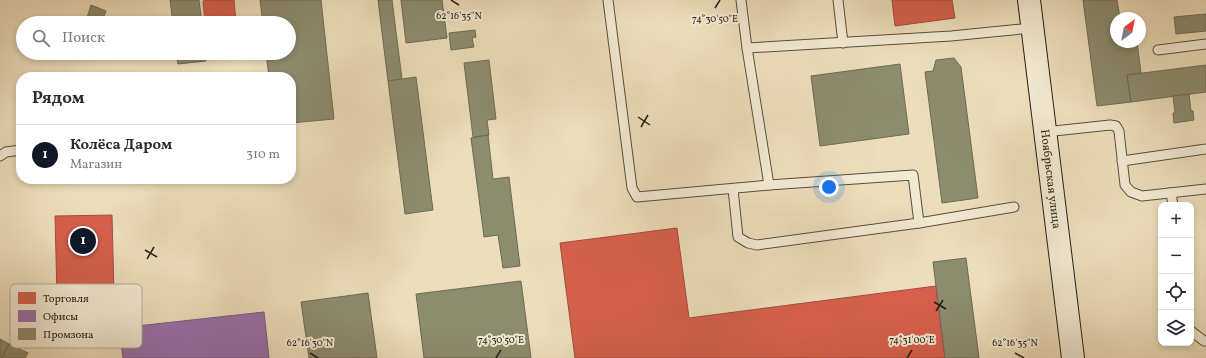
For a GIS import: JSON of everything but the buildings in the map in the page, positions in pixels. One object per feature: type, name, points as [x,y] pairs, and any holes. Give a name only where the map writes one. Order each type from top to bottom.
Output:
[{"type":"main road","name":"Ноябрьская улица","points":[[1029,0],[1073,358]]},
{"type":"lane","points":[[608,0],[632,188],[637,198],[769,185],[913,175],[918,223]]},
{"type":"lane","points":[[741,0],[747,48],[769,185]]},
{"type":"lane","points":[[838,0],[843,43]]},
{"type":"lane","points":[[747,48],[951,36],[1032,28]]},
{"type":"lane","points":[[1158,50],[1206,44]]},
{"type":"lane","points":[[1045,132],[1110,125],[1116,126],[1119,131],[1125,185],[1131,192],[1142,196],[1206,189]]},
{"type":"lane","points":[[1122,161],[1206,149]]},
{"type":"lane","points":[[0,156],[6,152],[16,151]]},
{"type":"lane","points":[[733,189],[738,237],[748,244],[757,245],[918,223],[1014,207]]},
{"type":"lane","points":[[1171,193],[1172,202]]},
{"type":"lane","points":[[1194,334],[1204,342],[1206,341]]},
{"type":"place","name":"Колёса Даром","points":[[83,241]]}]
